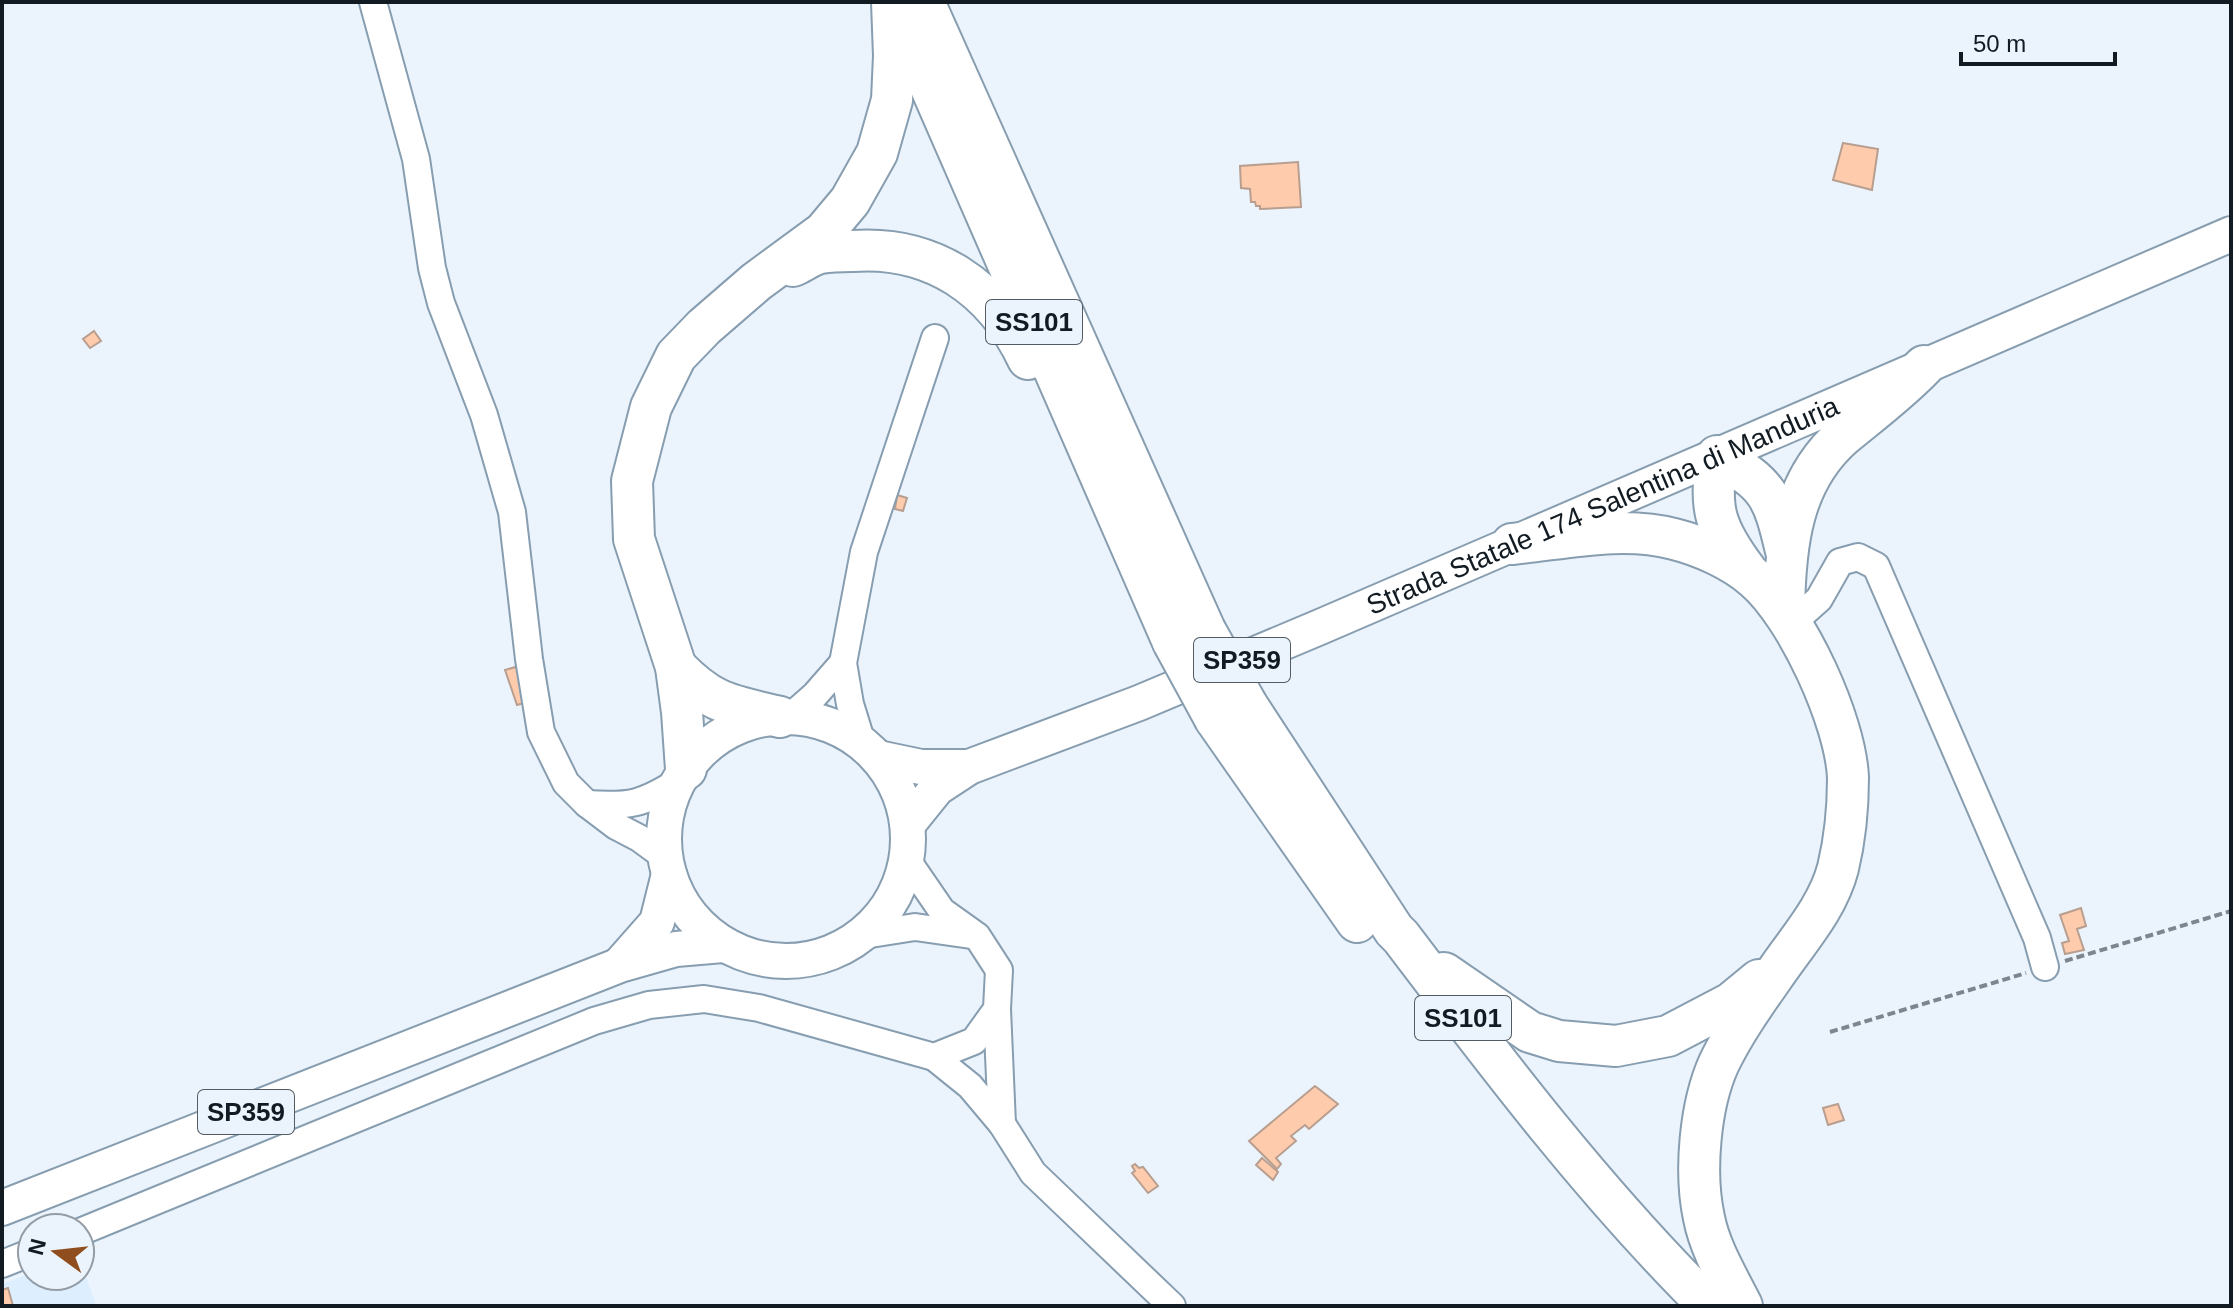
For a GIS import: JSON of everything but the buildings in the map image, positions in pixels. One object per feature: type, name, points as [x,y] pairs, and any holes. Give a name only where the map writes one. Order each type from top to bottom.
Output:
[{"type":"highway","points":[[682,775],[682,712],[676,667],[634,539],[632,481],[651,407],[676,356],[704,327],[756,282],[824,232],[850,201],[877,153],[892,100],[893,2]]},
{"type":"highway","name":"SS101","points":[[893,2],[1103,479],[1231,712],[1397,977],[1519,1132],[1674,1306]]},
{"type":"highway","name":"SS101","points":[[924,2],[1189,636]]},
{"type":"highway","points":[[756,282],[821,253],[876,249],[925,258],[973,286],[1014,329],[1056,416],[1103,479]]},
{"type":"highway","points":[[1786,551],[1798,504],[1812,472],[1842,437],[1874,413],[1924,366]]},
{"type":"highway","points":[[1742,1306],[1722,1267],[1704,1218],[1699,1163],[1701,1134],[1718,1065],[1742,1021],[1820,910],[1838,870],[1848,775],[1838,729],[1815,668],[1788,618],[1731,550],[1713,508],[1717,456],[1748,472],[1768,491],[1786,551],[1788,618]]},
{"type":"highway","points":[[1512,544],[1632,532],[1672,538],[1704,548],[1750,575]]},
{"type":"highway","points":[[676,667],[696,688],[722,703],[785,717]]},
{"type":"highway","name":"SS101","points":[[1231,712],[1535,1113],[1667,1265],[1709,1306]]},
{"type":"highway","points":[[1401,937],[1458,985],[1530,1032],[1559,1041],[1616,1046],[1668,1036],[1731,1003],[1784,961]]},
{"type":"main road","name":"Strada Statale 174 Salentina di Manduria","points":[[908,824],[937,788],[969,767],[1139,703],[2231,234]]},
{"type":"main road","points":[[785,717],[828,724],[870,750],[898,789],[908,824],[907,860],[898,888],[884,913],[864,935],[839,951],[810,960],[780,962],[751,957],[723,945],[699,926],[681,902],[667,866],[667,810],[682,775],[718,738],[758,720],[785,717]]},
{"type":"main road","name":"Strada Statale 174 Salentina di Manduria","points":[[870,750],[921,767],[969,767]]},
{"type":"main road","name":"SP359","points":[[620,965],[657,922],[667,866]]},
{"type":"main road","name":"SP359","points":[[2,1208],[620,965],[676,949],[723,945]]},
{"type":"street","points":[[373,2],[416,159],[432,268],[441,303],[484,415],[512,512],[541,732],[566,783],[616,826],[639,838],[667,866]]},
{"type":"street","points":[[870,750],[850,704],[843,663],[864,552],[935,338]]},
{"type":"street","points":[[1788,618],[1819,599],[1840,562],[1858,557],[1876,566],[2037,938],[2045,967]]},
{"type":"street","points":[[785,717],[815,695],[843,663]]},
{"type":"street","points":[[587,804],[616,806],[651,799],[682,775]]},
{"type":"street","points":[[907,860],[942,911],[977,936],[999,970],[997,1009],[1002,1124]]},
{"type":"street","points":[[864,935],[915,927],[977,936]]},
{"type":"street","points":[[96,1225],[594,1021],[649,1005],[704,999],[759,1008],[934,1057],[970,1086],[1002,1124],[1033,1173],[1172,1306]]},
{"type":"street","points":[[934,1057],[974,1041],[997,1009]]},
{"type":"shaded area","points":[[16,1279],[16,1292],[91,1292],[96,1306],[2,1306],[2,1284]]}]
